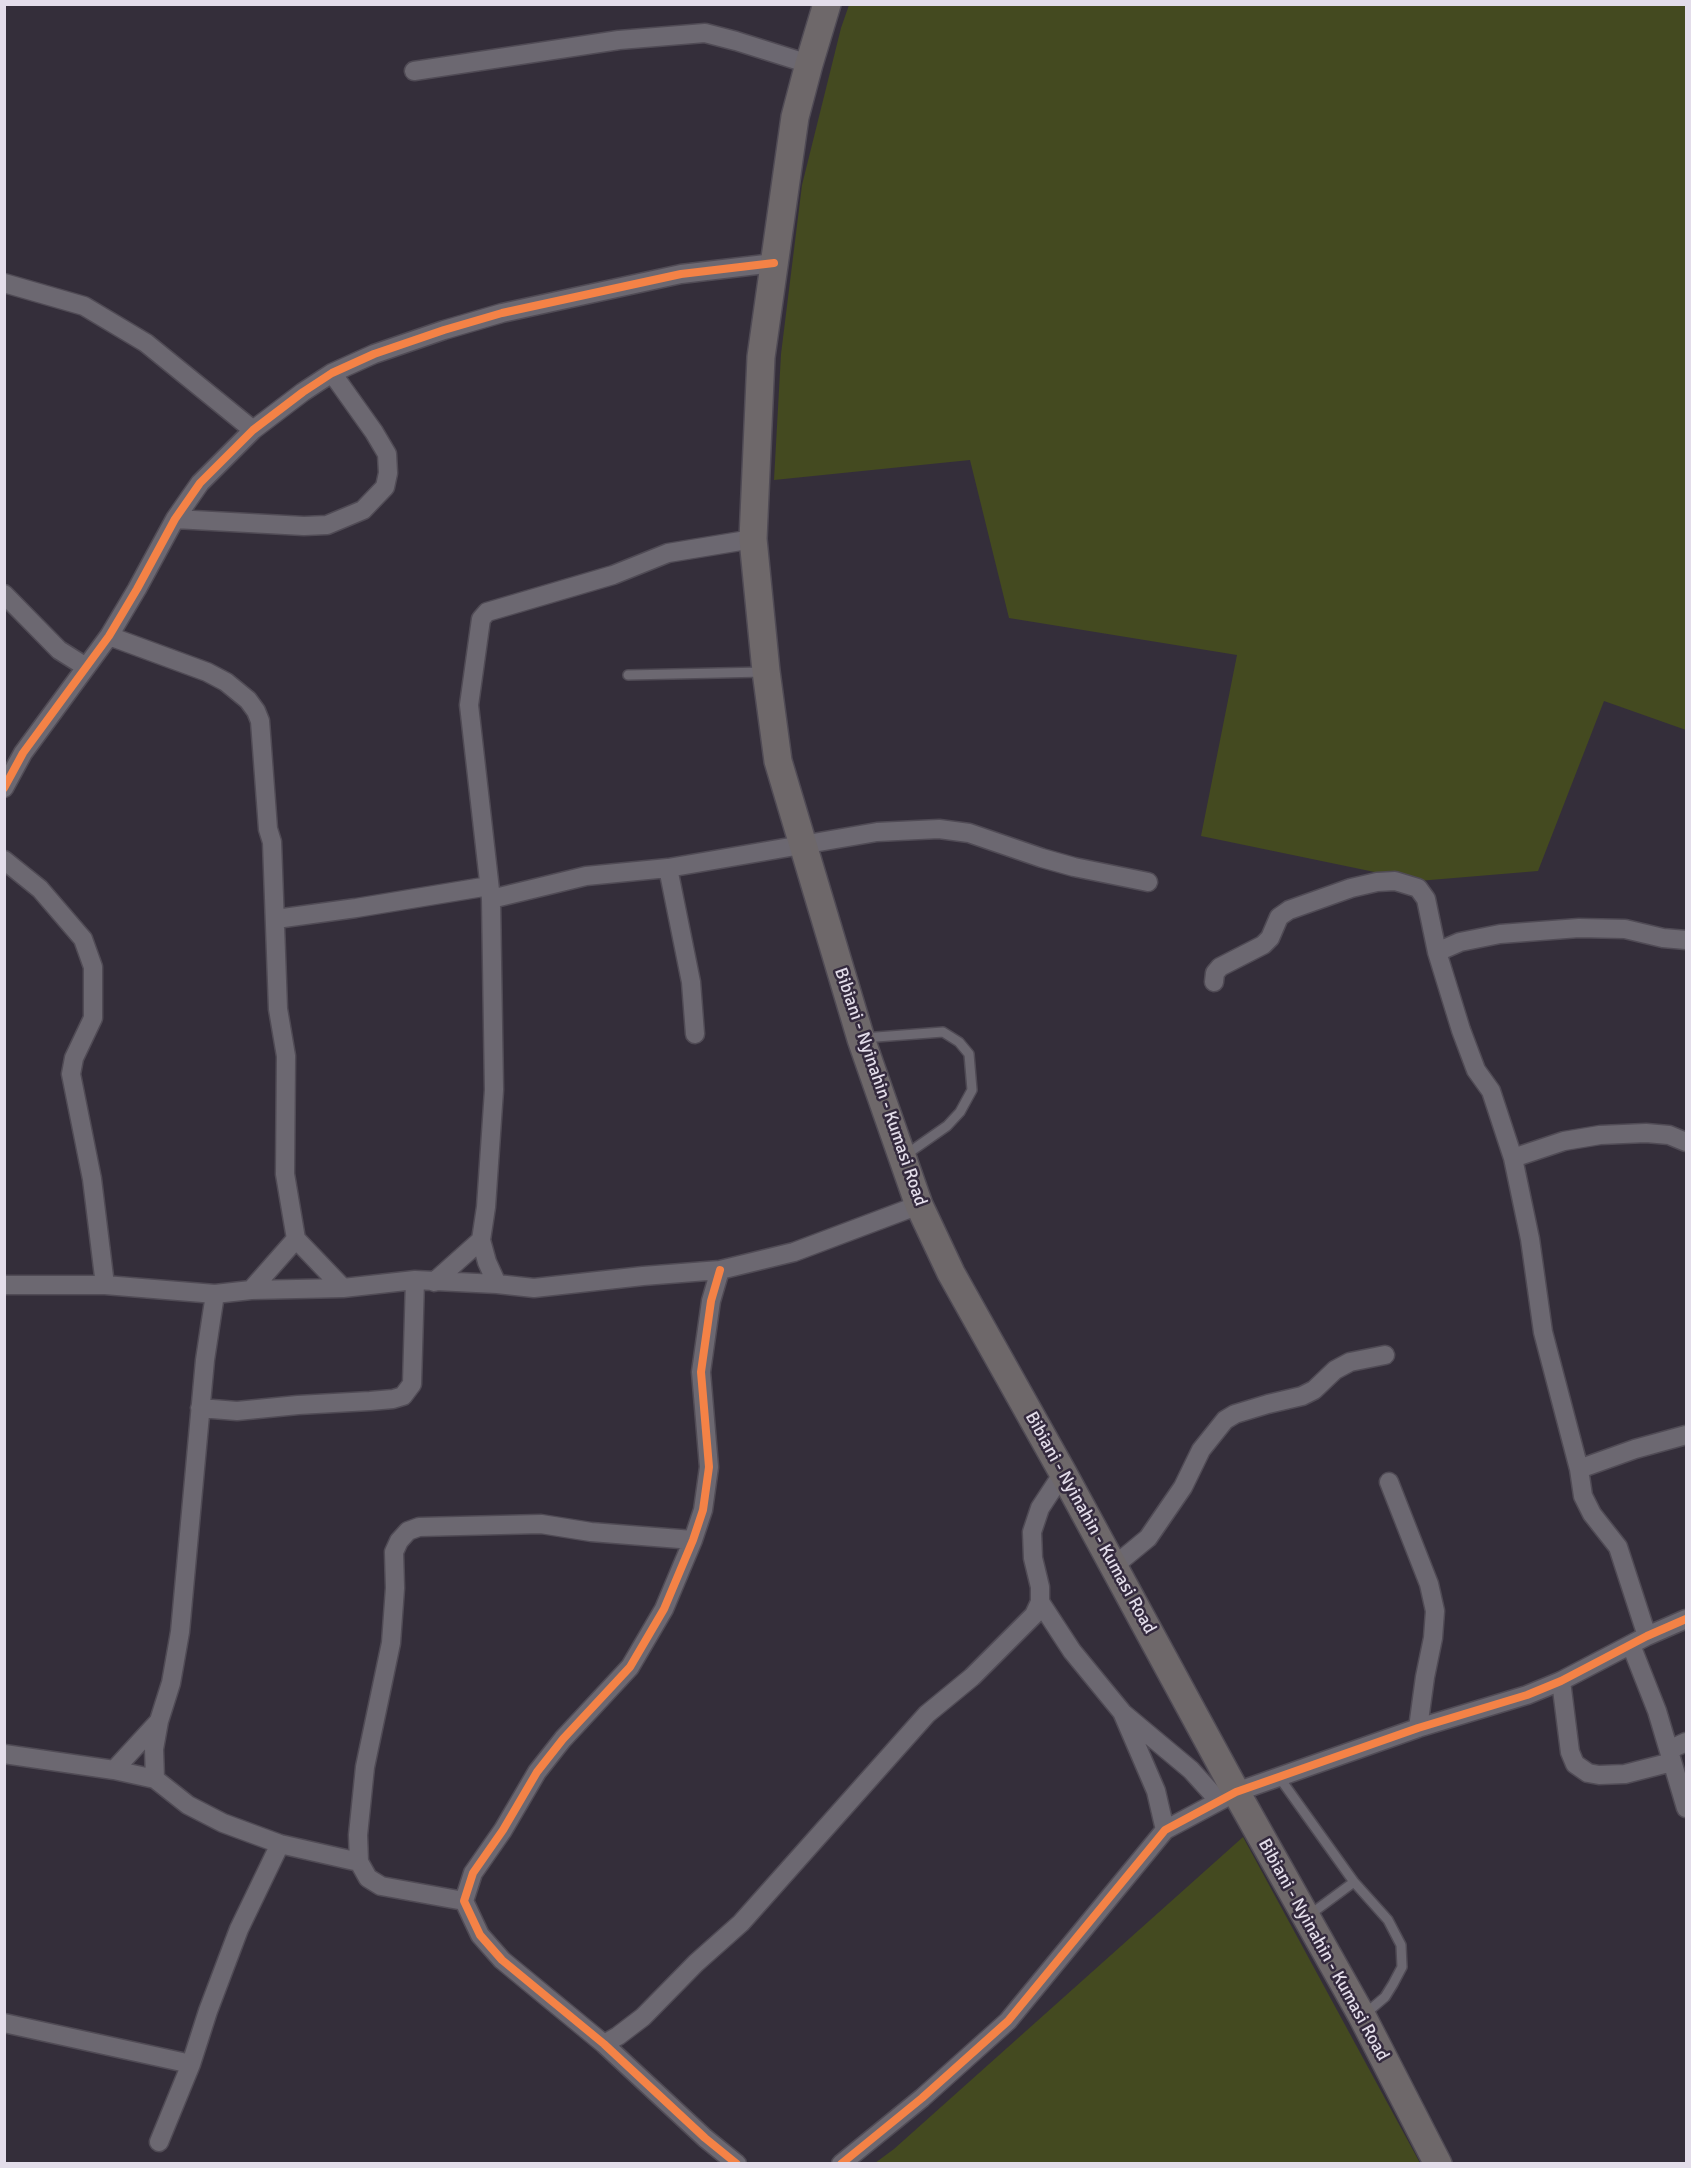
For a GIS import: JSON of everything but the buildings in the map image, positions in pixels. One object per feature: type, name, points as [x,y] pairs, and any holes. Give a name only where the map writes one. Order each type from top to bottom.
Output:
[{"type":"main road","name":"Bibiani - Nyinahin - Kumasi Road","points":[[827,4],[808,64],[795,117],[760,357],[753,539],[766,672],[778,761],[861,1039],[901,1158],[919,1205],[951,1273],[1114,1566],[1228,1796],[1306,1918],[1362,2016],[1438,2163]]},
{"type":"street","points":[[414,71],[619,40],[705,33],[808,64]]},
{"type":"street","points":[[4,788],[23,753],[109,636],[138,589],[175,519],[200,483],[253,430],[303,392],[332,373],[374,354],[502,313],[681,274],[774,262]]},
{"type":"street","points":[[4,284],[84,306],[146,343],[253,430]]},
{"type":"street","points":[[175,519],[304,526],[327,525],[363,510],[385,487],[388,472],[387,454],[332,373]]},
{"type":"street","points":[[497,1284],[487,1262],[481,1240],[486,1207],[494,1090],[490,892],[469,705],[481,619],[487,612],[613,575],[668,553],[753,539]]},
{"type":"street","points":[[4,594],[59,650],[86,667]]},
{"type":"street","points":[[109,636],[207,672],[226,682],[248,700],[260,721],[268,829],[272,842],[278,1009],[286,1056],[285,1174],[296,1239],[342,1288]]},
{"type":"street","points":[[276,919],[490,892],[586,876],[668,867],[877,832],[939,829],[969,832],[1074,867],[1148,882]]},
{"type":"street","points":[[4,860],[40,890],[83,939],[93,967],[93,1018],[74,1058],[70,1074],[92,1179],[105,1285]]},
{"type":"street","points":[[668,867],[691,982],[695,1034]]},
{"type":"street","points":[[1214,981],[1215,973],[1226,963],[1263,945],[1270,938],[1279,917],[1289,910],[1351,888],[1377,882],[1395,881],[1413,886],[1423,893],[1437,952],[1476,1070],[1491,1091],[1513,1158],[1530,1239],[1543,1332],[1580,1469],[1583,1496],[1592,1514],[1618,1547],[1647,1636]]},
{"type":"street","points":[[1437,952],[1460,942],[1500,934],[1579,928],[1625,929],[1663,938],[1686,940]]},
{"type":"street","points":[[1513,1158],[1564,1141],[1600,1135],[1646,1133],[1669,1136],[1686,1142]]},
{"type":"street","points":[[4,1285],[105,1285],[215,1294],[251,1290],[342,1288],[415,1281],[497,1284],[534,1288],[605,1282],[643,1276],[720,1270],[795,1252],[919,1205]]},
{"type":"street","points":[[251,1290],[296,1239]]},
{"type":"street","points":[[434,1281],[481,1240]]},
{"type":"street","points":[[720,1270],[711,1301],[701,1372],[709,1467],[704,1510],[693,1540],[664,1609],[630,1667],[563,1739],[537,1772],[503,1830],[473,1873],[464,1901],[480,1935],[502,1960],[604,2044],[705,2138],[737,2163]]},
{"type":"street","points":[[200,1408],[237,1411],[393,1399],[403,1396],[412,1384],[415,1281]]},
{"type":"street","points":[[155,1779],[154,1749],[159,1721],[171,1683],[180,1632],[200,1408],[215,1294]]},
{"type":"street","points":[[1114,1566],[1148,1538],[1183,1487],[1202,1450],[1225,1420],[1235,1414],[1302,1396],[1314,1390],[1335,1370],[1350,1362],[1385,1355]]},
{"type":"street","points":[[1580,1469],[1635,1449],[1686,1435]]},
{"type":"street","points":[[604,2044],[643,2017],[696,1963],[741,1923],[927,1714],[972,1677],[1034,1615],[1040,1602],[1040,1587],[1032,1532],[1040,1508],[1064,1473]]},
{"type":"street","points":[[1389,1482],[1429,1584],[1435,1611],[1434,1638],[1425,1677],[1418,1728]]},
{"type":"street","points":[[464,1901],[381,1887],[368,1878],[358,1862],[358,1835],[365,1767],[391,1643],[395,1588],[394,1552],[402,1536],[419,1527],[541,1524],[591,1532],[693,1540]]},
{"type":"street","points":[[1040,1602],[1072,1651],[1122,1712],[1191,1770],[1228,1796]]},
{"type":"street","points":[[841,2163],[922,2098],[1008,2021],[1166,1830],[1228,1796],[1418,1728],[1527,1695],[1561,1681],[1647,1636],[1686,1619]]},
{"type":"street","points":[[1631,1645],[1657,1711],[1686,1808]]},
{"type":"street","points":[[1561,1681],[1570,1752],[1575,1764],[1588,1773],[1625,1774],[1670,1756],[1686,1742]]},
{"type":"street","points":[[1122,1712],[1156,1791],[1166,1830]]},
{"type":"street","points":[[114,1770],[159,1721]]},
{"type":"street","points":[[4,1754],[114,1770],[155,1779],[188,1805],[223,1823],[280,1844],[358,1862]]},
{"type":"street","points":[[159,2142],[191,2064],[239,1929],[280,1844]]},
{"type":"street","points":[[4,2023],[191,2064]]},
{"type":"lane","points":[[628,675],[766,672]]},
{"type":"lane","points":[[861,1039],[943,1032],[959,1042],[969,1054],[972,1090],[960,1112],[947,1126],[901,1158]]},
{"type":"lane","points":[[1279,1777],[1354,1882],[1388,1920],[1401,1945],[1402,1967],[1385,1997],[1362,2016]]},
{"type":"lane","points":[[1306,1918],[1354,1882]]},
{"type":"green space","points":[[849,5],[1686,5],[1686,730],[1604,701],[1538,871],[1418,881],[1201,836],[1237,655],[1009,618],[970,460],[774,480],[781,354],[802,185],[841,28]]},
{"type":"green space","points":[[1243,1837],[1420,2163],[875,2163],[894,2149]]},
{"type":"cycle path","points":[[4,788],[23,753],[109,636],[175,519],[200,483],[253,430],[303,392],[332,373],[374,354],[502,313],[681,274],[774,263]]},
{"type":"cycle path","points":[[720,1270],[711,1301],[701,1372],[709,1467],[703,1510],[693,1540],[664,1609],[630,1667],[563,1739],[537,1772],[503,1830],[473,1873],[464,1901],[480,1935],[502,1960],[604,2044],[705,2138],[737,2164]]},
{"type":"cycle path","points":[[841,2164],[922,2098],[1008,2021],[1165,1830],[1236,1792],[1418,1728],[1527,1695],[1561,1681],[1647,1636],[1686,1619]]}]
